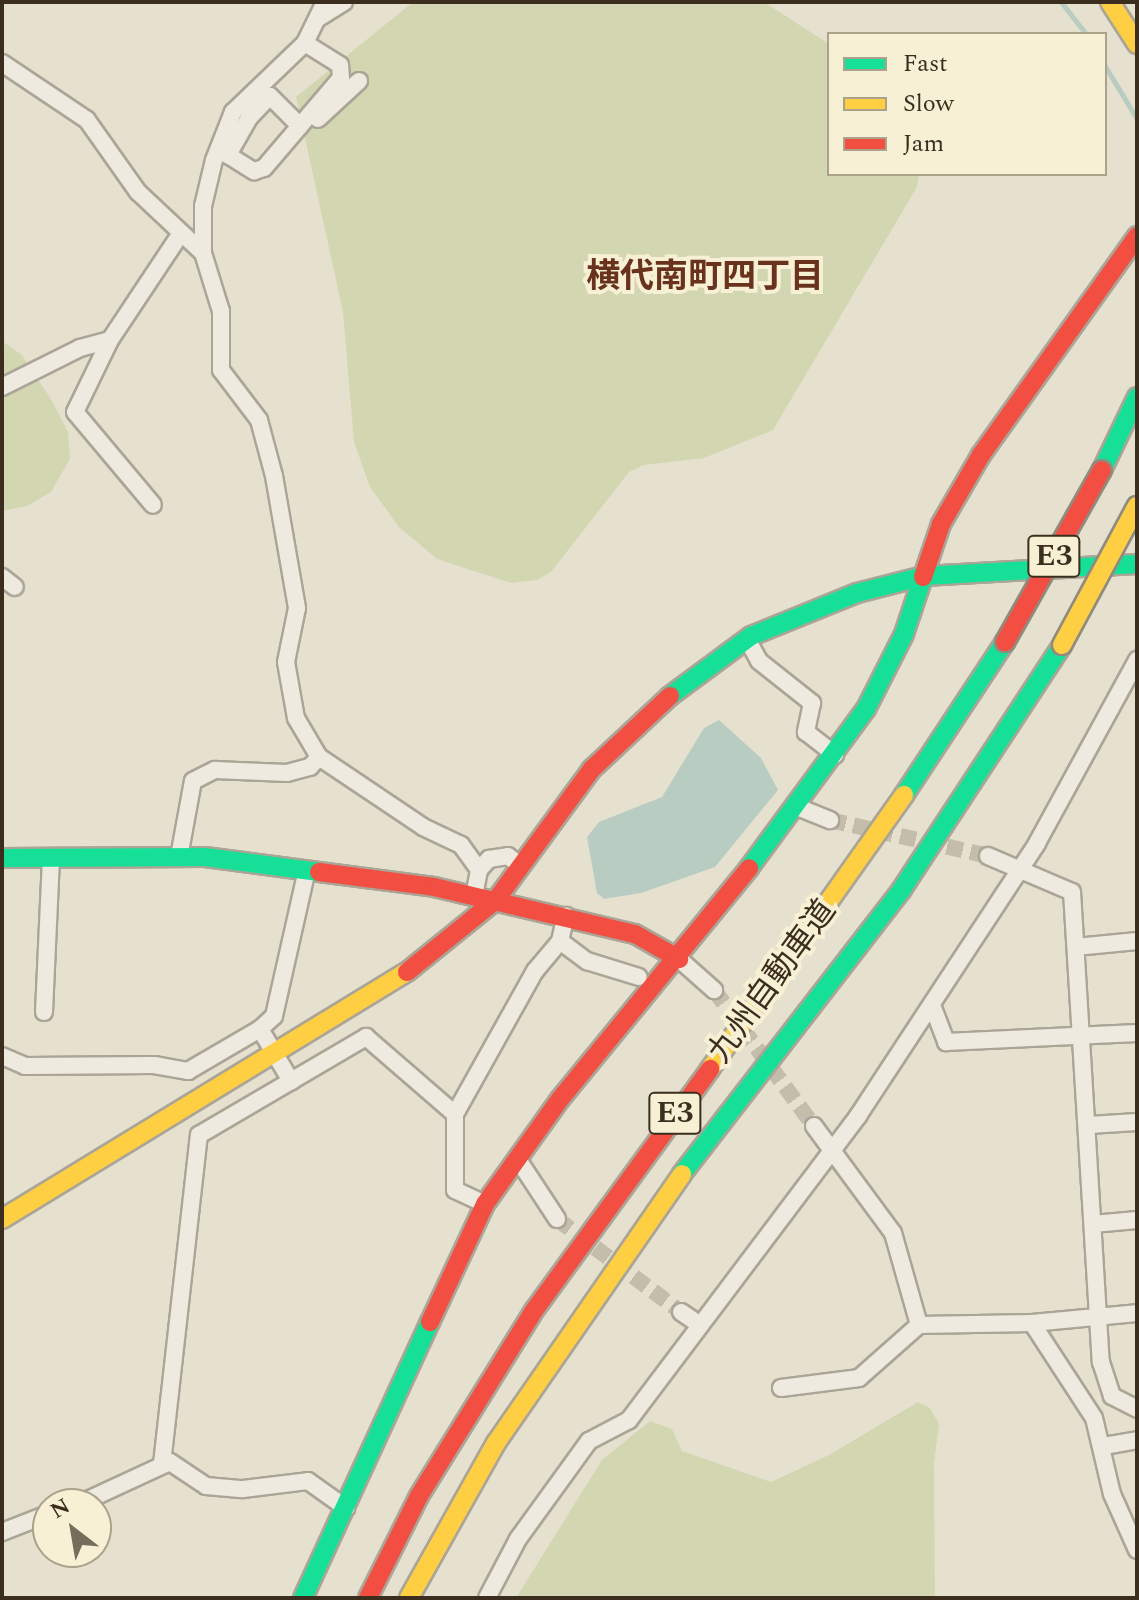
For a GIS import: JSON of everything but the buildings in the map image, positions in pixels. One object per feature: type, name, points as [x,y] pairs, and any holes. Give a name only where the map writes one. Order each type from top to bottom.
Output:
[{"type":"main road","points":[[1110,2],[1137,44]]},
{"type":"main road","points":[[303,1598],[485,1204],[517,1158],[679,959],[835,755],[866,709],[904,634],[941,524],[981,455],[1137,236]]},
{"type":"main road","name":"九州自動車道","points":[[368,1598],[419,1496],[533,1312],[852,874],[1005,642],[1102,470],[1137,397]]},
{"type":"main road","name":"九州自動車道","points":[[409,1598],[496,1443],[635,1236],[902,889],[1062,645],[1137,506]]},
{"type":"main road","points":[[2,1219],[421,963],[496,900],[592,769],[644,716],[747,639],[857,593],[924,576],[1137,564]]},
{"type":"main road","points":[[2,858],[179,857],[474,896],[635,934],[679,959]]},
{"type":"main road","points":[[423,1598],[496,1443]]},
{"type":"street","points":[[336,3],[317,19],[305,43],[233,112],[203,206],[203,253],[221,311],[221,370],[259,420],[274,476],[297,608],[286,662],[291,704],[319,757],[423,827],[461,845],[479,870]]},
{"type":"street","points":[[305,43],[340,65],[341,78],[303,122],[264,168],[254,171],[228,155],[249,118],[270,96],[303,122],[314,122],[359,81]]},
{"type":"street","points":[[2,63],[87,120],[138,192],[203,253]]},
{"type":"street","points":[[153,505],[75,412],[110,340],[181,233]]},
{"type":"street","points":[[2,387],[80,348],[110,340]]},
{"type":"street","points":[[747,639],[759,661],[812,703],[806,732],[835,755]]},
{"type":"street","points":[[487,1598],[518,1539],[589,1441],[629,1420],[830,1148],[858,1116],[1084,765],[1137,660]]},
{"type":"street","points":[[179,857],[193,781],[215,770],[287,773],[310,767],[319,757]]},
{"type":"street","points":[[795,806],[830,820]]},
{"type":"street","points":[[474,896],[479,870],[489,859],[508,856],[521,866]]},
{"type":"street","points":[[988,856],[1072,892],[1089,1125],[1097,1316],[1106,1384],[1121,1404],[1137,1409]]},
{"type":"street","points":[[44,1012],[51,858]]},
{"type":"street","points":[[2,1056],[25,1066],[154,1065],[188,1071],[260,1029],[274,1016],[306,874]]},
{"type":"street","points":[[485,1204],[455,1190],[455,1114],[535,971],[560,941],[566,916]]},
{"type":"street","points":[[560,941],[587,961],[639,977]]},
{"type":"street","points":[[1076,947],[1137,941]]},
{"type":"street","points":[[679,959],[714,990]]},
{"type":"street","points":[[932,1005],[946,1042],[1137,1033]]},
{"type":"street","points":[[260,1029],[291,1081]]},
{"type":"street","points":[[162,1464],[199,1135],[366,1037],[455,1114]]},
{"type":"street","points":[[1089,1125],[1137,1122]]},
{"type":"street","points":[[814,1126],[893,1233],[919,1325]]},
{"type":"street","points":[[517,1158],[557,1219]]},
{"type":"street","points":[[1093,1224],[1137,1220]]},
{"type":"street","points":[[681,1312],[700,1325]]},
{"type":"street","points":[[781,1388],[859,1378],[919,1325],[1032,1323],[1137,1313]]},
{"type":"street","points":[[1032,1323],[1094,1418],[1104,1446],[1112,1494],[1137,1550]]},
{"type":"street","points":[[1104,1446],[1137,1440]]},
{"type":"street","points":[[112,1488],[170,1462],[206,1486],[243,1489],[308,1481],[346,1508]]},
{"type":"street","points":[[2,1532],[32,1520]]},
{"type":"green space","points":[[413,2],[764,2],[827,43],[827,176],[919,176],[917,187],[773,430],[704,458],[644,465],[629,472],[551,572],[537,580],[511,583],[437,559],[399,527],[370,487],[354,442],[343,312],[296,97]]},
{"type":"green space","points":[[2,341],[22,355],[52,401],[68,432],[70,459],[51,492],[27,506],[2,511]]},
{"type":"green space","points":[[918,1402],[930,1408],[939,1424],[934,1464],[935,1598],[516,1598],[602,1460],[650,1421],[672,1429],[682,1451],[771,1482],[829,1455]]},
{"type":"shaded area","points":[[719,720],[761,758],[778,790],[715,867],[641,893],[604,899],[597,893],[587,837],[599,822],[662,797],[704,728]]},
{"type":"waterway","points":[[1061,2],[1084,32]]},
{"type":"waterway","points":[[1107,69],[1137,119]]},
{"type":"tunnel","points":[[830,820],[988,856]]},
{"type":"tunnel","points":[[714,990],[814,1126]]},
{"type":"tunnel","points":[[557,1219],[681,1312]]},
{"type":"traffic: fast","points":[[1102,470],[1137,397]]},
{"type":"traffic: fast","points":[[670,696],[751,636],[857,593],[924,576],[1137,564]]},
{"type":"traffic: fast","points":[[749,868],[866,709],[904,634],[923,577]]},
{"type":"traffic: fast","points":[[904,795],[1005,642]]},
{"type":"traffic: fast","points":[[682,1174],[902,889],[1062,645]]},
{"type":"traffic: fast","points":[[2,858],[205,857],[319,872]]},
{"type":"traffic: fast","points":[[303,1598],[430,1322]]},
{"type":"traffic: slow","points":[[1110,2],[1137,44]]},
{"type":"traffic: slow","points":[[1062,645],[1137,506]]},
{"type":"traffic: slow","points":[[710,1069],[904,795]]},
{"type":"traffic: slow","points":[[2,1219],[407,972]]},
{"type":"traffic: slow","points":[[409,1598],[496,1443],[682,1174]]},
{"type":"traffic: jam","points":[[923,577],[941,524],[981,455],[1137,236]]},
{"type":"traffic: jam","points":[[1005,642],[1102,470]]},
{"type":"traffic: jam","points":[[407,972],[496,900],[592,769],[670,696]]},
{"type":"traffic: jam","points":[[430,1322],[485,1204],[561,1098],[749,868]]},
{"type":"traffic: jam","points":[[319,872],[434,887],[635,934],[679,959]]},
{"type":"traffic: jam","points":[[368,1598],[419,1496],[533,1312],[710,1069]]},
{"type":"district","name":"横代南町四丁目","points":[[705,278]]}]
